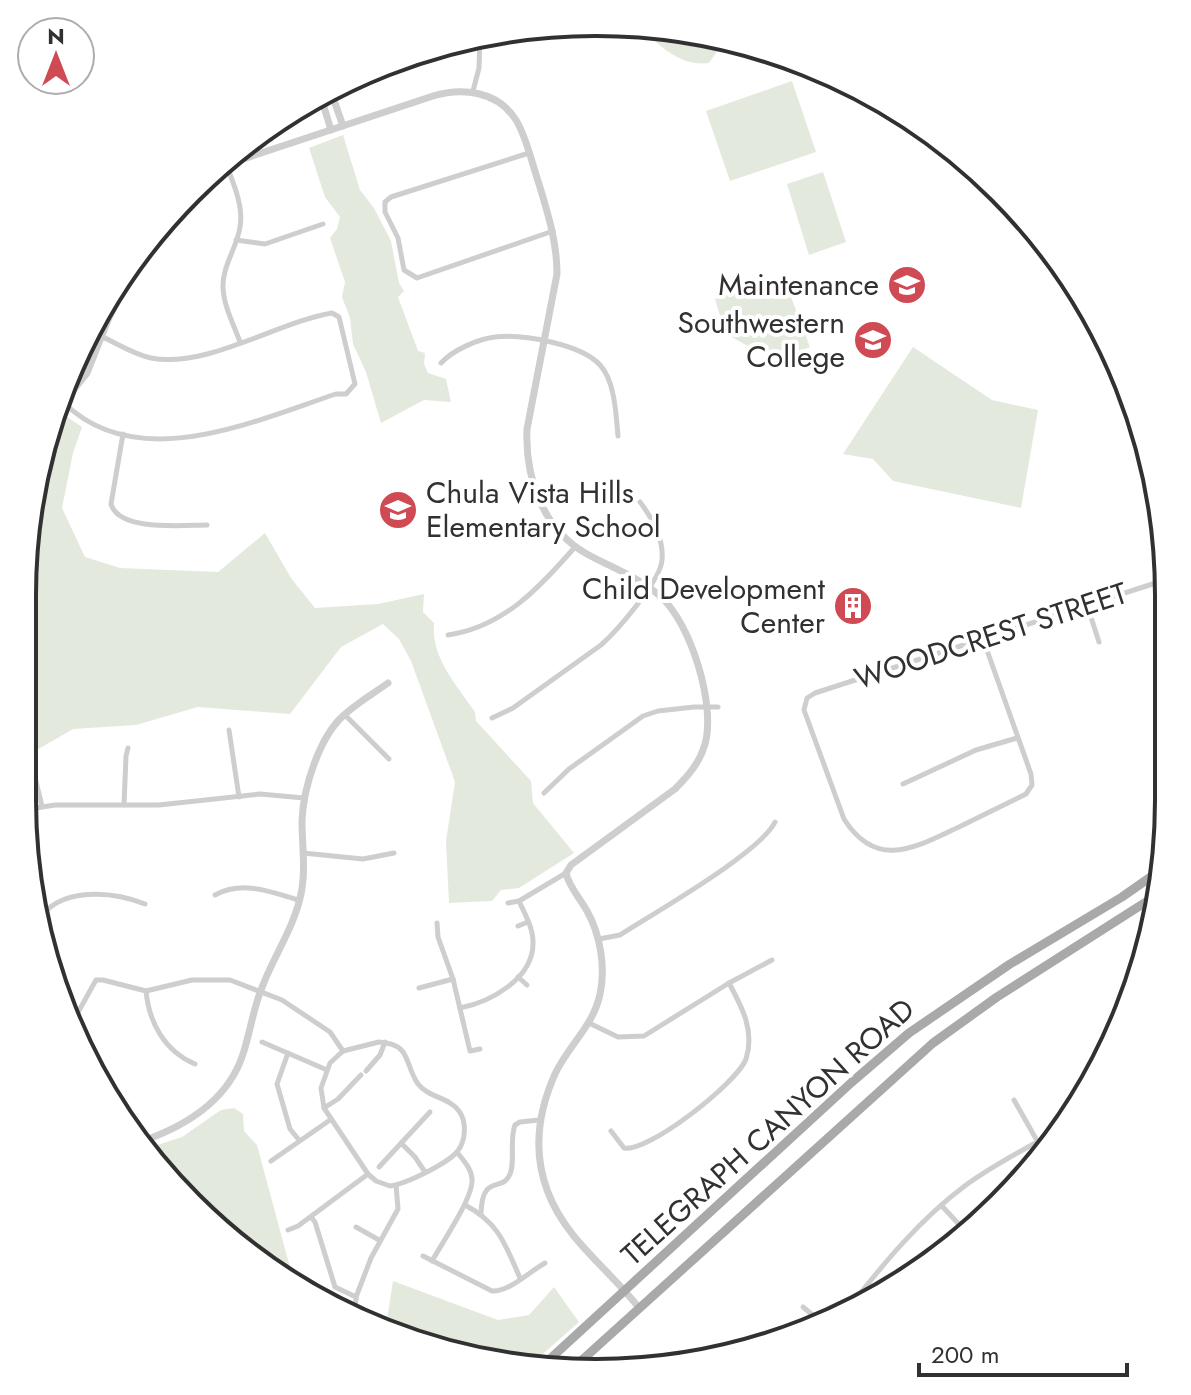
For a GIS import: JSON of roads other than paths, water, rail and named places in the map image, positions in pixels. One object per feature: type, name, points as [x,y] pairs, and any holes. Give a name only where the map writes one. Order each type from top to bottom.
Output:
[{"type":"main road","name":"TELEGRAPH CANYON ROAD","points":[[552,1357],[909,1033],[1010,964],[1149,878]]},
{"type":"main road","name":"TELEGRAPH CANYON ROAD","points":[[583,1359],[933,1043],[997,997],[1145,903]]},
{"type":"street","points":[[473,91],[480,48]]},
{"type":"street","points":[[253,153],[445,92],[473,91],[490,98],[516,119],[529,153],[557,252],[557,274],[527,429],[530,479],[545,512],[576,546],[649,587],[662,598],[678,619],[701,676],[708,707],[706,741],[698,761],[675,789],[571,865],[566,873],[519,901],[508,903]]},
{"type":"street","points":[[334,101],[343,126]]},
{"type":"street","points":[[324,107],[331,130]]},
{"type":"street","points":[[529,153],[391,197],[385,202],[385,212],[398,238],[404,270],[417,278],[553,231]]},
{"type":"street","points":[[229,173],[239,204],[240,228],[224,270],[222,285],[224,300],[240,342]]},
{"type":"street","points":[[236,240],[265,244],[323,224]]},
{"type":"street","points":[[69,408],[82,418],[123,434],[172,439],[216,433],[336,394],[346,394],[355,384],[339,317],[332,313],[187,357],[163,359],[132,352],[102,336]]},
{"type":"street","points":[[77,385],[87,373],[110,317]]},
{"type":"street","points":[[441,363],[456,351],[492,337],[513,336],[582,351],[601,365],[613,396],[618,436]]},
{"type":"street","points":[[123,434],[111,504],[113,510],[120,517],[152,525],[207,525]]},
{"type":"street","points":[[492,718],[513,708],[601,645],[649,587],[661,567],[663,557],[654,525],[640,502]]},
{"type":"street","points":[[448,635],[494,621],[544,584],[576,546]]},
{"type":"street","name":"WOODCREST STREET","points":[[1017,738],[1032,777],[1032,785],[1026,794],[914,848],[883,849],[863,839],[844,819],[804,710],[807,698],[815,693],[1155,583]]},
{"type":"street","points":[[1087,605],[1099,642]]},
{"type":"street","points":[[903,784],[976,750],[1017,738],[983,639]]},
{"type":"street","points":[[151,1138],[193,1118],[217,1097],[233,1075],[242,1057],[261,990],[299,900],[304,798],[313,768],[344,714],[388,683]]},
{"type":"street","points":[[544,793],[569,769],[643,716],[662,710],[718,707]]},
{"type":"street","points":[[344,714],[389,759]]},
{"type":"street","points":[[229,730],[239,797]]},
{"type":"street","points":[[124,805],[128,748]]},
{"type":"street","points":[[36,781],[42,806]]},
{"type":"street","points":[[36,807],[159,805],[270,794],[304,798]]},
{"type":"street","points":[[599,939],[620,935],[751,850],[775,822]]},
{"type":"street","points":[[303,853],[363,859],[394,853]]},
{"type":"street","points":[[566,873],[599,939],[601,993],[589,1023],[558,1068],[545,1096],[539,1120],[539,1159],[548,1191],[563,1222],[639,1308]]},
{"type":"street","points":[[215,895],[224,890],[253,887],[299,900]]},
{"type":"street","points":[[47,910],[80,895],[131,898],[145,904]]},
{"type":"street","points":[[460,1008],[481,1004],[510,985],[525,968],[534,941],[519,901]]},
{"type":"street","points":[[518,926],[528,922]]},
{"type":"street","points":[[437,923],[438,937],[453,979],[470,1051],[480,1049]]},
{"type":"street","points":[[589,1023],[618,1037],[644,1036],[772,960]]},
{"type":"street","points":[[518,977],[527,985]]},
{"type":"street","points":[[78,1012],[96,980],[146,991],[192,980],[216,979],[261,990],[282,1000],[330,1032],[343,1051]]},
{"type":"street","points":[[419,988],[453,979]]},
{"type":"street","points":[[611,1131],[624,1148],[634,1148],[665,1131],[725,1087],[742,1066],[749,1040],[747,1021],[729,983]]},
{"type":"street","points":[[146,991],[149,1013],[158,1032],[187,1061],[195,1064]]},
{"type":"street","points":[[262,1042],[327,1070]]},
{"type":"street","points":[[324,1108],[338,1099],[380,1055],[385,1042]]},
{"type":"street","points":[[385,1042],[401,1049],[410,1061],[415,1079],[429,1094],[451,1103],[460,1112],[465,1128],[457,1152],[425,1172],[390,1186],[368,1174],[330,1120],[324,1108],[321,1088],[327,1070],[343,1051],[385,1042]]},
{"type":"street","points":[[288,1053],[277,1084],[290,1129],[299,1140]]},
{"type":"street","points":[[863,1290],[913,1232],[941,1205],[966,1185],[1037,1142],[1014,1100]]},
{"type":"street","points":[[379,1167],[430,1112]]},
{"type":"street","points":[[271,1161],[330,1120]]},
{"type":"street","points":[[481,1214],[483,1195],[491,1185],[506,1181],[511,1174],[515,1125],[539,1120]]},
{"type":"street","points":[[401,1143],[425,1172]]},
{"type":"street","points":[[432,1261],[465,1205],[472,1177],[457,1152]]},
{"type":"street","points":[[288,1230],[311,1217],[368,1174]]},
{"type":"street","points":[[356,1304],[379,1240],[398,1209],[396,1185]]},
{"type":"street","points":[[465,1205],[481,1214],[500,1234],[520,1278]]},
{"type":"street","points":[[941,1205],[959,1224]]},
{"type":"street","points":[[311,1217],[335,1287],[356,1297]]},
{"type":"street","points":[[356,1227],[379,1240]]},
{"type":"street","points":[[423,1256],[492,1291],[513,1286],[520,1278],[545,1263]]},
{"type":"street","points":[[803,1307],[812,1315]]},
{"type":"place","name":"Maintenance","points":[[907,285]]},
{"type":"place","name":"Southwestern College","points":[[873,340]]},
{"type":"place","name":"Chula Vista Hills Elementary School","points":[[398,510]]},
{"type":"place","name":"Child Development Center","points":[[853,606]]}]
